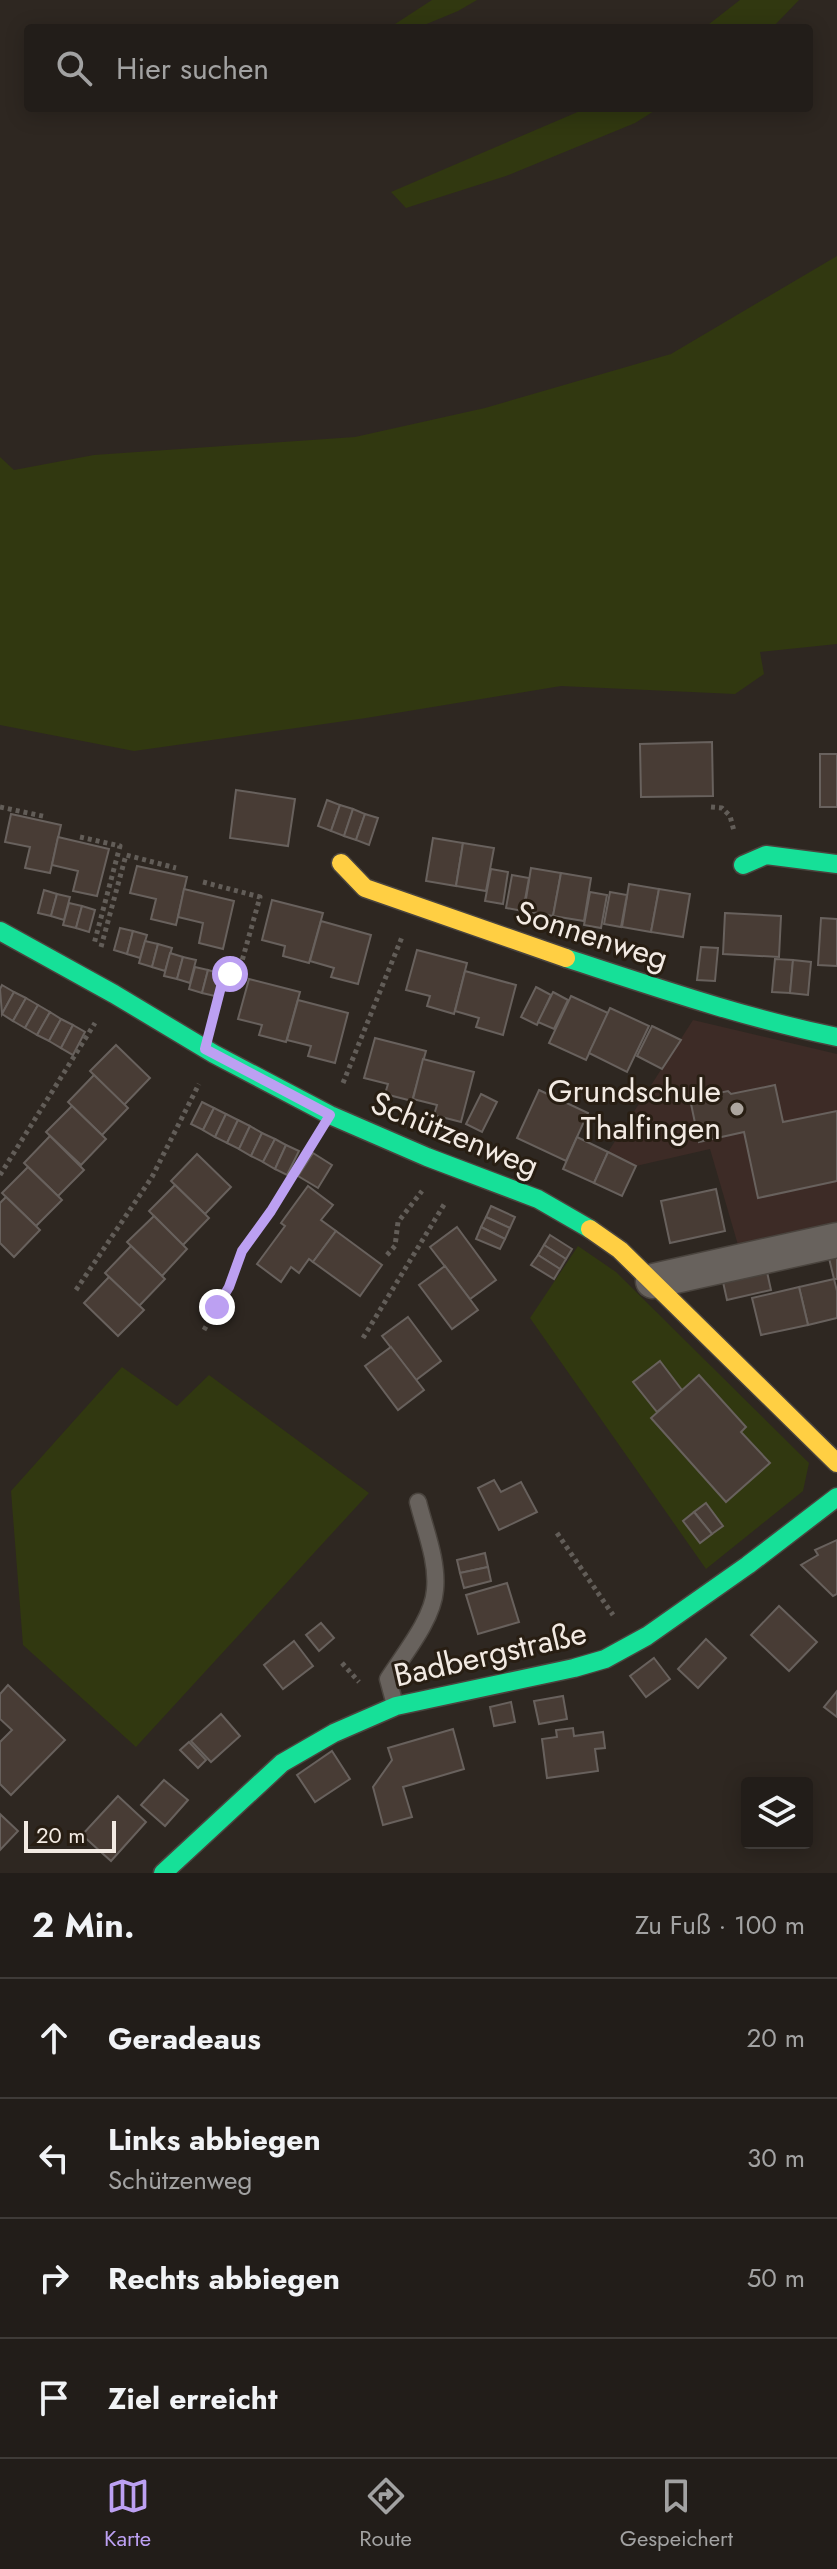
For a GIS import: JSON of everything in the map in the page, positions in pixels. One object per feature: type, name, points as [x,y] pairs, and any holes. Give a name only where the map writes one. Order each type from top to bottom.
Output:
[{"type":"street","points":[[743,865],[766,855],[837,864]]},
{"type":"street","name":"Sonnenweg","points":[[341,863],[365,888],[467,925],[679,995],[788,1027],[837,1037]]},
{"type":"street","name":"Schützenweg","points":[[0,931],[205,1049],[330,1115],[538,1199],[586,1226],[620,1250],[653,1281],[837,1463]]},
{"type":"street","points":[[653,1281],[837,1240]]},
{"type":"street","name":"Badbergstraße","points":[[163,1873],[282,1763],[334,1733],[396,1706],[605,1659],[647,1636],[837,1497]]},
{"type":"lane","points":[[396,1706],[388,1679],[430,1610],[435,1592],[433,1562],[418,1502]]},
{"type":"path","points":[[0,807],[47,817]]},
{"type":"path","points":[[80,837],[120,846],[100,935],[126,855],[176,868]]},
{"type":"path","points":[[203,882],[260,897],[242,961],[223,979],[205,1049]]},
{"type":"path","points":[[348,1070],[398,946]]},
{"type":"path","points":[[0,1175],[76,1054]]},
{"type":"path","points":[[76,1290],[152,1177],[190,1102]]},
{"type":"path","points":[[204,1330],[229,1287],[242,1251],[271,1211],[330,1115]]},
{"type":"path","points":[[363,1338],[465,1172]]},
{"type":"path","points":[[387,1255],[395,1246],[398,1222],[422,1192],[414,1181]]},
{"type":"path","points":[[557,1533],[603,1601]]},
{"type":"path","points":[[342,1663],[349,1671]]},
{"type":"shaded area","name":"Grundschule Thalfingen","points":[[693,1020],[837,1054],[837,1223],[738,1245],[710,1149],[636,1166],[608,1152]]},
{"type":"green space","points":[[432,0],[477,0],[427,24],[395,24]]},
{"type":"green space","points":[[740,0],[799,0],[776,24],[709,24]]},
{"type":"green space","points":[[578,112],[653,112],[635,123],[506,176],[406,208],[391,192]]},
{"type":"green space","points":[[837,256],[837,644],[760,652],[764,674],[735,694],[561,686],[134,751],[0,725],[0,457],[14,470],[94,455],[355,437],[485,408],[671,354]]},
{"type":"green space","points":[[578,1246],[616,1272],[809,1463],[803,1491],[706,1569],[530,1318]]},
{"type":"green space","points":[[122,1367],[177,1406],[209,1375],[369,1493],[136,1747],[23,1645],[11,1491]]},
{"type":"building","points":[[712,742],[713,796],[641,797],[640,744]]},
{"type":"building","points":[[820,754],[837,754],[837,807],[820,807]]},
{"type":"building","points":[[236,790],[295,799],[288,846],[230,838]]},
{"type":"building","points":[[327,800],[340,805],[331,831],[318,826]]},
{"type":"building","points":[[340,805],[353,809],[344,836],[331,831]]},
{"type":"building","points":[[353,809],[365,814],[356,840],[344,836]]},
{"type":"building","points":[[11,814],[61,825],[50,873],[25,868],[30,847],[5,842]]},
{"type":"building","points":[[365,814],[378,818],[369,845],[356,840]]},
{"type":"building","points":[[58,837],[109,849],[97,896],[73,891],[78,871],[52,865]]},
{"type":"building","points":[[433,838],[463,843],[456,886],[426,881]]},
{"type":"building","points":[[463,843],[494,848],[486,891],[456,886]]},
{"type":"building","points":[[137,866],[187,877],[176,925],[151,919],[156,899],[130,893]]},
{"type":"building","points":[[531,868],[561,873],[553,916],[524,911]]},
{"type":"building","points":[[491,869],[508,872],[503,904],[485,901]]},
{"type":"building","points":[[561,873],[591,878],[584,921],[553,916]]},
{"type":"building","points":[[512,875],[529,878],[523,911],[506,908]]},
{"type":"building","points":[[629,884],[659,889],[651,932],[622,927]]},
{"type":"building","points":[[184,889],[234,901],[223,949],[199,943],[203,923],[178,917]]},
{"type":"building","points":[[659,889],[690,894],[683,937],[651,932]]},
{"type":"building","points":[[44,890],[57,894],[51,916],[38,913]]},
{"type":"building","points":[[590,892],[607,895],[601,928],[584,925]]},
{"type":"building","points":[[610,892],[627,895],[621,927],[604,924]]},
{"type":"building","points":[[57,894],[70,897],[64,920],[51,916]]},
{"type":"building","points":[[272,900],[323,913],[309,963],[283,956],[285,946],[262,940]]},
{"type":"building","points":[[69,903],[82,906],[76,928],[63,925]]},
{"type":"building","points":[[82,906],[95,910],[89,932],[76,928]]},
{"type":"building","points":[[725,913],[781,916],[779,957],[723,954]]},
{"type":"building","points":[[821,918],[837,919],[837,966],[818,965]]},
{"type":"building","points":[[321,921],[371,935],[358,984],[331,977],[334,968],[310,961]]},
{"type":"building","points":[[120,928],[133,931],[127,954],[114,950]]},
{"type":"building","points":[[133,931],[147,935],[140,958],[127,954]]},
{"type":"building","points":[[145,941],[158,944],[152,967],[139,963]]},
{"type":"building","points":[[158,944],[172,948],[165,971],[152,967]]},
{"type":"building","points":[[701,947],[718,948],[715,981],[697,980]]},
{"type":"building","points":[[417,950],[467,963],[454,1014],[427,1006],[430,996],[406,990]]},
{"type":"building","points":[[170,953],[183,957],[177,979],[164,976]]},
{"type":"building","points":[[183,957],[196,960],[190,983],[177,979]]},
{"type":"building","points":[[775,959],[793,960],[790,993],[772,992]]},
{"type":"building","points":[[793,960],[811,962],[808,995],[790,993]]},
{"type":"building","points":[[195,967],[208,970],[202,993],[189,989]]},
{"type":"building","points":[[208,970],[221,974],[215,996],[202,993]]},
{"type":"building","points":[[465,971],[516,985],[503,1035],[476,1027],[479,1018],[455,1011]]},
{"type":"building","points":[[249,979],[300,992],[286,1042],[259,1035],[262,1025],[238,1019]]},
{"type":"building","points":[[2,985],[14,992],[2,1014],[0,989]]},
{"type":"building","points":[[536,987],[551,995],[537,1025],[521,1017]]},
{"type":"building","points":[[14,992],[26,998],[13,1021],[2,1014]]},
{"type":"building","points":[[553,992],[568,1000],[554,1029],[538,1022]]},
{"type":"building","points":[[571,996],[608,1013],[586,1060],[549,1043]]},
{"type":"building","points":[[26,998],[38,1005],[25,1028],[13,1021]]},
{"type":"building","points":[[298,1000],[348,1013],[335,1063],[308,1056],[311,1046],[287,1040]]},
{"type":"building","points":[[38,1005],[50,1012],[37,1035],[25,1028]]},
{"type":"building","points":[[610,1008],[649,1026],[627,1072],[589,1053]]},
{"type":"building","points":[[50,1012],[61,1019],[49,1041],[37,1035]]},
{"type":"building","points":[[61,1019],[73,1025],[61,1048],[49,1041]]},
{"type":"building","points":[[73,1025],[85,1032],[73,1055],[61,1048]]},
{"type":"building","points":[[652,1026],[681,1040],[662,1069],[637,1056]]},
{"type":"building","points":[[375,1038],[426,1051],[412,1101],[385,1094],[388,1084],[364,1078]]},
{"type":"building","points":[[116,1045],[150,1078],[124,1105],[90,1071]]},
{"type":"building","points":[[423,1059],[474,1072],[461,1122],[434,1115],[437,1105],[413,1099]]},
{"type":"building","points":[[94,1075],[128,1108],[102,1135],[68,1102]]},
{"type":"building","points":[[775,1085],[783,1122],[837,1111],[837,1181],[758,1198],[744,1132],[699,1142],[690,1099]]},
{"type":"building","points":[[539,1090],[588,1113],[566,1161],[517,1138]]},
{"type":"building","points":[[481,1094],[497,1102],[482,1132],[466,1124]]},
{"type":"building","points":[[202,1102],[214,1108],[203,1130],[191,1124]]},
{"type":"building","points":[[72,1106],[106,1139],[81,1165],[46,1132]]},
{"type":"building","points":[[214,1108],[226,1114],[215,1137],[203,1130]]},
{"type":"building","points":[[226,1114],[238,1120],[227,1143],[215,1137]]},
{"type":"building","points":[[238,1120],[250,1126],[239,1149],[227,1143]]},
{"type":"building","points":[[250,1126],[262,1133],[251,1156],[239,1149]]},
{"type":"building","points":[[262,1133],[275,1139],[263,1162],[251,1156]]},
{"type":"building","points":[[50,1136],[84,1170],[58,1196],[24,1163]]},
{"type":"building","points":[[577,1137],[608,1152],[594,1183],[563,1169]]},
{"type":"building","points":[[275,1139],[286,1145],[275,1169],[263,1162]]},
{"type":"building","points":[[286,1145],[299,1151],[287,1175],[275,1169]]},
{"type":"building","points":[[608,1152],[636,1166],[622,1196],[594,1183]]},
{"type":"building","points":[[313,1153],[332,1165],[318,1188],[298,1176]]},
{"type":"building","points":[[197,1154],[231,1187],[205,1214],[171,1181]]},
{"type":"building","points":[[28,1167],[62,1200],[36,1226],[2,1193]]},
{"type":"building","points":[[175,1185],[209,1218],[183,1245],[149,1211]]},
{"type":"building","points":[[308,1186],[333,1205],[321,1220],[336,1231],[313,1262],[309,1259],[299,1273],[291,1267],[281,1282],[257,1264],[285,1226],[281,1223]]},
{"type":"building","points":[[716,1189],[725,1231],[670,1243],[661,1201]]},
{"type":"building","points":[[6,1197],[40,1230],[14,1257],[0,1243],[0,1203]]},
{"type":"building","points":[[491,1206],[515,1217],[510,1228],[486,1217]]},
{"type":"building","points":[[154,1216],[187,1249],[162,1276],[127,1242]]},
{"type":"building","points":[[486,1217],[510,1228],[505,1239],[481,1227]]},
{"type":"building","points":[[457,1227],[496,1280],[470,1299],[430,1247]]},
{"type":"building","points":[[481,1227],[505,1239],[500,1249],[476,1239]]},
{"type":"building","points":[[336,1231],[382,1265],[360,1296],[313,1262]]},
{"type":"building","points":[[550,1235],[572,1249],[566,1259],[544,1245]]},
{"type":"building","points":[[544,1245],[566,1259],[560,1269],[538,1255]]},
{"type":"building","points":[[131,1246],[165,1279],[139,1306],[105,1273]]},
{"type":"building","points":[[538,1255],[560,1269],[554,1279],[531,1265]]},
{"type":"building","points":[[837,1257],[837,1279],[834,1279],[829,1258]]},
{"type":"building","points":[[445,1266],[478,1310],[452,1329],[419,1285]]},
{"type":"building","points":[[767,1272],[771,1290],[727,1300],[723,1282]]},
{"type":"building","points":[[109,1277],[144,1310],[118,1336],[84,1303]]},
{"type":"building","points":[[834,1279],[837,1318],[808,1325],[799,1287]]},
{"type":"building","points":[[799,1287],[808,1325],[761,1335],[752,1298]]},
{"type":"building","points":[[408,1317],[441,1361],[416,1380],[382,1336]]},
{"type":"building","points":[[391,1347],[424,1390],[398,1410],[365,1366]]},
{"type":"building","points":[[660,1361],[682,1390],[657,1412],[633,1382]]},
{"type":"building","points":[[699,1375],[746,1427],[741,1432],[770,1463],[726,1502],[651,1418]]},
{"type":"building","points":[[494,1480],[501,1492],[521,1482],[537,1512],[499,1530],[478,1488]]},
{"type":"building","points":[[706,1503],[723,1526],[712,1534],[694,1512]]},
{"type":"building","points":[[694,1512],[712,1534],[700,1543],[683,1521]]},
{"type":"building","points":[[837,1540],[837,1594],[833,1596],[801,1565],[818,1555],[815,1550]]},
{"type":"building","points":[[485,1553],[488,1567],[460,1573],[457,1560]]},
{"type":"building","points":[[488,1567],[491,1581],[464,1588],[460,1573]]},
{"type":"building","points":[[507,1583],[519,1622],[478,1634],[466,1595]]},
{"type":"building","points":[[779,1606],[817,1642],[789,1671],[751,1635]]},
{"type":"building","points":[[321,1623],[334,1638],[319,1651],[306,1635]]},
{"type":"building","points":[[706,1639],[726,1658],[698,1688],[678,1669]]},
{"type":"building","points":[[294,1641],[313,1666],[283,1689],[264,1665]]},
{"type":"building","points":[[654,1658],[670,1679],[646,1697],[630,1676]]},
{"type":"building","points":[[8,1685],[65,1740],[11,1795],[0,1784],[0,1742],[12,1730],[0,1719],[0,1694]]},
{"type":"building","points":[[837,1691],[837,1717],[824,1707]]},
{"type":"building","points":[[563,1696],[567,1719],[539,1724],[534,1701]]},
{"type":"building","points":[[511,1702],[515,1722],[494,1726],[490,1707]]},
{"type":"building","points":[[221,1714],[240,1736],[211,1762],[191,1741]]},
{"type":"building","points":[[573,1728],[574,1736],[603,1732],[605,1748],[595,1749],[598,1771],[547,1778],[542,1739],[557,1737],[556,1730]]},
{"type":"building","points":[[453,1729],[464,1769],[403,1787],[412,1817],[383,1825],[373,1787],[392,1760],[388,1748]]},
{"type":"building","points":[[189,1742],[206,1760],[198,1768],[180,1750]]},
{"type":"building","points":[[332,1751],[350,1779],[315,1802],[297,1775]]},
{"type":"building","points":[[164,1780],[188,1800],[165,1826],[141,1805]]},
{"type":"building","points":[[118,1796],[146,1822],[111,1861],[82,1835]]},
{"type":"building","points":[[0,1814],[18,1831],[0,1850]]},
{"type":"traffic: fast","points":[[743,865],[766,855],[837,864]]},
{"type":"traffic: fast","points":[[0,931],[214,1054],[330,1115],[427,1157],[538,1199],[590,1229]]},
{"type":"traffic: fast","points":[[566,958],[734,1011],[837,1037]]},
{"type":"traffic: fast","points":[[163,1873],[282,1763],[334,1733],[396,1706],[605,1659],[647,1636],[837,1497]]},
{"type":"traffic: slow","points":[[341,863],[365,888],[566,958]]},
{"type":"traffic: slow","points":[[590,1229],[620,1250],[837,1463]]},
{"type":"place","name":"Grundschule Thalfingen","points":[[737,1109]]},
{"type":"route","points":[[217,1307],[229,1287],[242,1251],[271,1211],[330,1115],[205,1049],[223,979],[230,974]]}]
